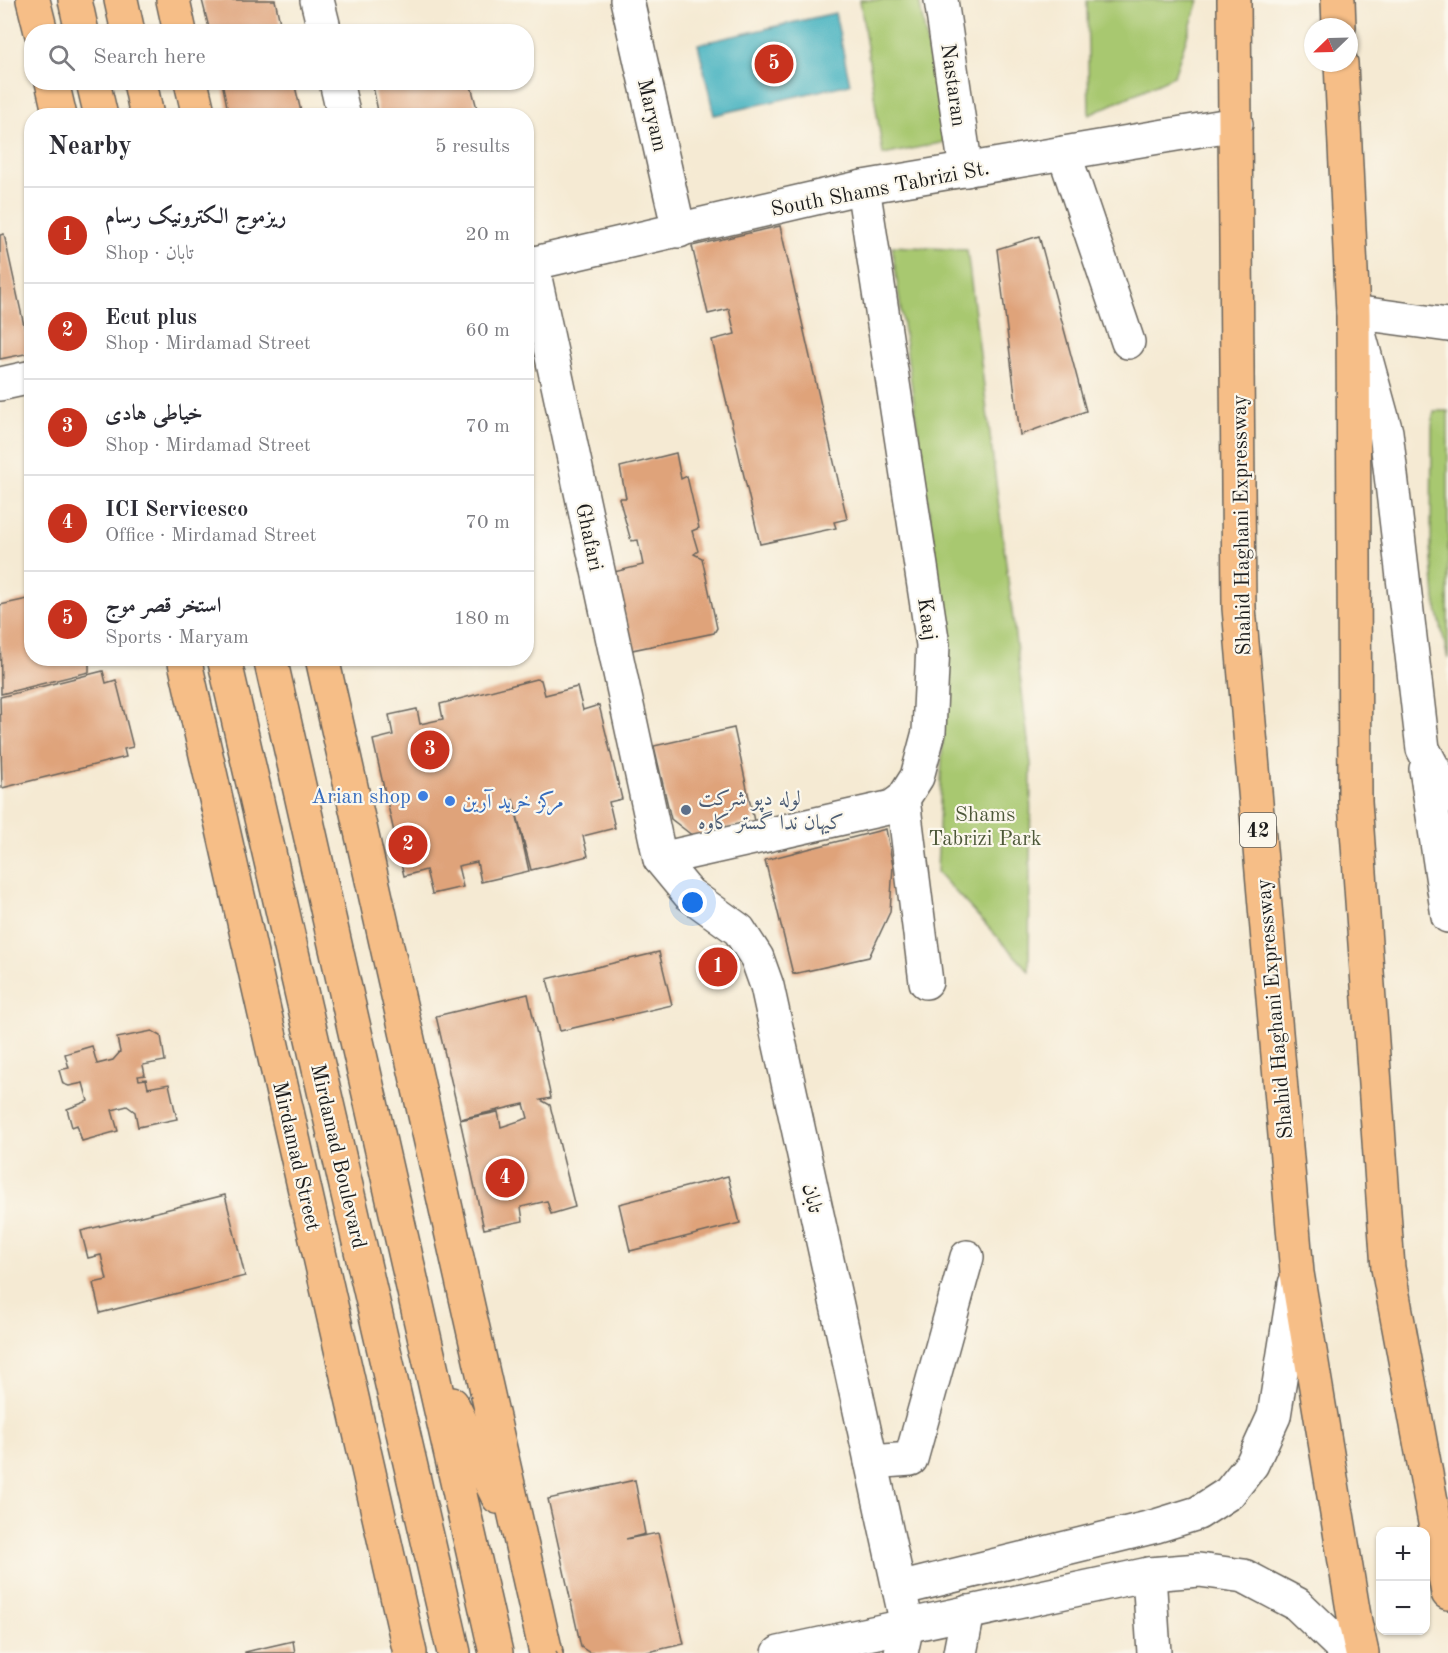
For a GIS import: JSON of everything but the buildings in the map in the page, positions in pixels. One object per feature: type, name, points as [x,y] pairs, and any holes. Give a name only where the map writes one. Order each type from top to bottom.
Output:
[{"type":"main road","points":[[33,0],[39,24]]},
{"type":"main road","points":[[75,0],[80,24]]},
{"type":"main road","points":[[121,0],[126,24]]},
{"type":"main road","points":[[173,0],[178,24]]},
{"type":"main road","name":"Shahid Haghani Expressway","points":[[1234,0],[1239,608],[1297,1273],[1362,1653]]},
{"type":"main road","points":[[1338,0],[1339,18]]},
{"type":"main road","points":[[1341,72],[1353,312],[1355,802],[1388,1268],[1448,1593]]},
{"type":"main road","points":[[95,90],[98,108]]},
{"type":"main road","points":[[142,90],[145,108]]},
{"type":"main road","points":[[193,90],[197,108]]},
{"type":"main road","name":"Mirdamad Street","points":[[186,666],[410,1653]]},
{"type":"main road","name":"Mirdamad Boulevard","points":[[226,666],[454,1653]]},
{"type":"main road","name":"Mirdamad Boulevard","points":[[272,666],[496,1653]]},
{"type":"main road","points":[[324,666],[522,1548],[557,1652]]},
{"type":"main road","points":[[428,1355],[522,1548]]},
{"type":"street","points":[[317,0],[323,24]]},
{"type":"street","name":"Maryam","points":[[627,0],[679,231]]},
{"type":"street","name":"Nastaran","points":[[942,0],[966,170]]},
{"type":"street","points":[[338,90],[342,108]]},
{"type":"street","name":"South Shams Tabrizi St.","points":[[534,264],[863,187],[1236,124]]},
{"type":"street","points":[[1064,153],[1128,342]]},
{"type":"street","name":"Kaaj","points":[[863,187],[933,645],[929,732],[917,777],[903,799]]},
{"type":"street","name":"Ghafari","points":[[534,288],[648,809]]},
{"type":"street","points":[[1448,325],[1353,312],[1386,432],[1424,749],[1448,915]]},
{"type":"street","points":[[0,384],[24,379]]},
{"type":"street","points":[[1424,749],[1448,796]]},
{"type":"street","points":[[660,859],[892,807],[903,799],[926,982]]},
{"type":"street","name":"تابان","points":[[648,809],[660,859],[689,894],[739,930],[757,958],[767,986],[899,1590],[904,1639]]},
{"type":"street","points":[[871,1462],[911,1459],[967,1257]]},
{"type":"street","points":[[899,1590],[1156,1526],[1198,1513],[1228,1493],[1252,1464],[1274,1416],[1297,1273]]},
{"type":"street","points":[[778,1653],[904,1639],[969,1612],[1149,1574],[1199,1570],[1244,1576],[1297,1604],[1348,1653]]},
{"type":"street","points":[[1149,1574],[1154,1653]]},
{"type":"street","points":[[960,1653],[969,1612]]},
{"type":"green space","points":[[860,0],[919,0],[945,142],[883,155]]},
{"type":"green space","points":[[1087,0],[1199,0],[1174,76],[1089,115]]},
{"type":"green space","name":"Shams Tabrizi Park","points":[[892,246],[967,250],[1031,764],[1029,971],[937,872],[947,639]]},
{"type":"green space","points":[[1434,411],[1448,411],[1448,659],[1435,599],[1431,546]]},
{"type":"water","points":[[835,13],[850,84],[714,115],[698,44]]},
{"type":"place","name":"استخر قصر موج","points":[[774,64]]},
{"type":"place","name":"خیاطی هادی","points":[[430,750]]},
{"type":"place","name":"Arian shop","points":[[423,796]]},
{"type":"place","name":"مرکز خرید آرین","points":[[450,801]]},
{"type":"place","name":"لوله دپو شرکت کیهان ندا گستر کاوه","points":[[686,810]]},
{"type":"place","name":"Ecut plus","points":[[408,845]]},
{"type":"place","name":"ریزموج الکترونیک رسام","points":[[718,967]]},
{"type":"place","name":"ICI Servicesco","points":[[505,1178]]}]
